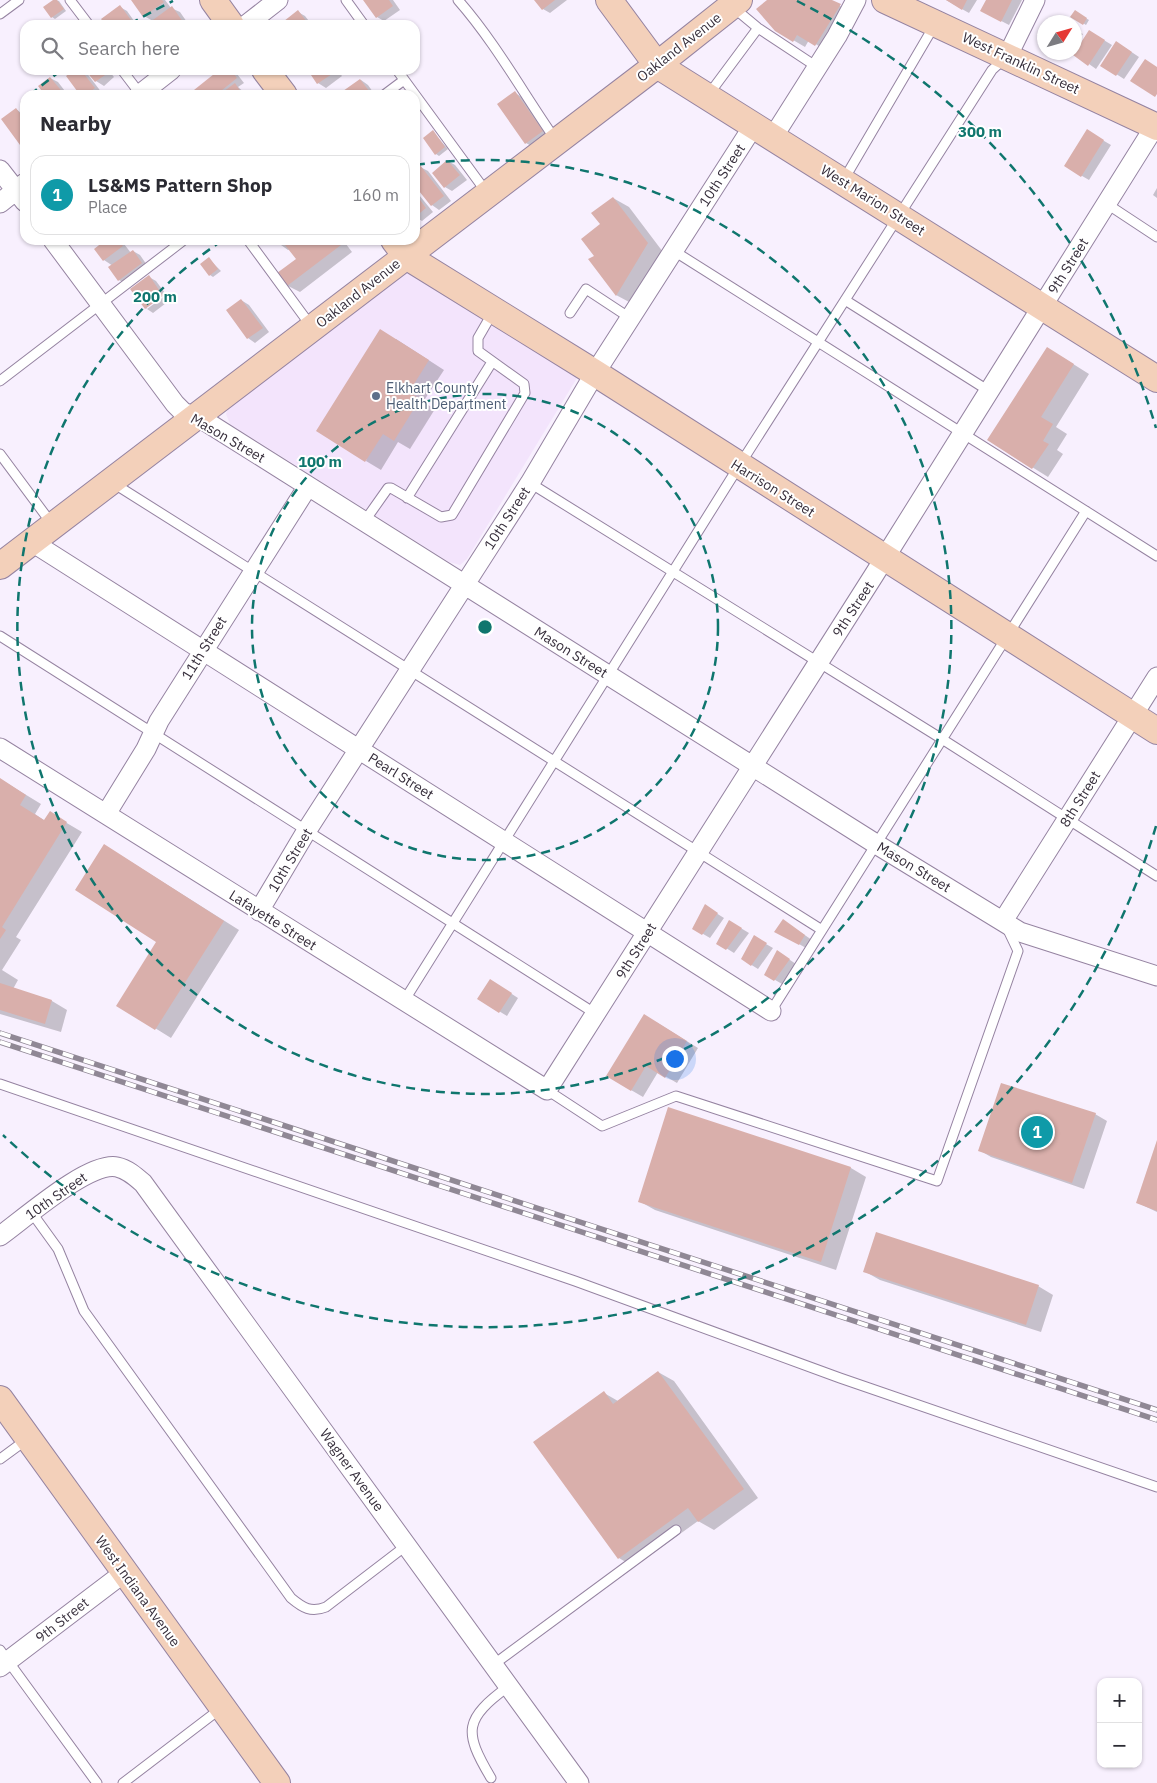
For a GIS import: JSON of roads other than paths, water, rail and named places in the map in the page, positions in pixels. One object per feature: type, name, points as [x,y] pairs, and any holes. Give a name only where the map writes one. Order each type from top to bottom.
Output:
[{"type":"street","points":[[213,0],[230,20]]},
{"type":"street","points":[[243,20],[278,0]]},
{"type":"street","name":"West Marion Street","points":[[609,0],[658,65],[1157,379]]},
{"type":"street","name":"10th Street","points":[[259,911],[358,749],[530,483],[630,318],[674,251],[764,131],[817,67],[856,0]]},
{"type":"street","name":"West Franklin Street","points":[[885,0],[1008,55],[1156,126]]},
{"type":"street","points":[[1008,55],[1035,0]]},
{"type":"street","name":"Oakland Avenue","points":[[420,236],[488,194],[658,65],[735,3]]},
{"type":"street","points":[[146,90],[165,75]]},
{"type":"street","points":[[269,75],[280,90]]},
{"type":"street","name":"9th Street","points":[[547,1090],[885,558],[1156,126]]},
{"type":"street","points":[[0,170],[20,190]]},
{"type":"street","points":[[0,203],[20,193]]},
{"type":"street","name":"Mason Street","points":[[57,245],[175,404],[194,418],[205,421],[876,844],[1020,932],[1157,976]]},
{"type":"street","name":"Oakland Avenue","points":[[0,566],[313,328],[400,248]]},
{"type":"street","name":"Harrison Street","points":[[400,248],[494,311],[595,373],[1157,731]]},
{"type":"street","name":"11th Street","points":[[106,814],[202,651],[308,486]]},
{"type":"street","name":"Pearl Street","points":[[32,542],[770,1011]]},
{"type":"street","name":"8th Street","points":[[1003,921],[1157,677]]},
{"type":"street","name":"Lafayette Street","points":[[0,748],[547,1090]]},
{"type":"street","name":"10th Street","points":[[0,1236],[83,1176],[99,1168],[116,1166]]},
{"type":"street","name":"Wagner Avenue","points":[[116,1166],[128,1171],[143,1183],[580,1783]]},
{"type":"street","name":"West Indiana Avenue","points":[[0,1399],[277,1783]]},
{"type":"street","name":"9th Street","points":[[3,1660],[124,1572]]},
{"type":"lane","points":[[70,0],[85,20]]},
{"type":"lane","points":[[346,0],[360,20]]},
{"type":"lane","points":[[458,0],[481,26],[506,68],[556,141]]},
{"type":"lane","points":[[0,14],[13,2]]},
{"type":"lane","points":[[735,3],[758,28],[817,67]]},
{"type":"lane","points":[[843,181],[936,23]]},
{"type":"lane","points":[[708,96],[758,28]]},
{"type":"lane","points":[[404,1001],[844,300],[992,70],[1008,55]]},
{"type":"lane","points":[[126,75],[136,90]]},
{"type":"lane","points":[[400,75],[411,90]]},
{"type":"lane","points":[[391,90],[404,80]]},
{"type":"lane","points":[[420,102],[488,194]]},
{"type":"lane","points":[[1107,204],[1157,237]]},
{"type":"lane","points":[[0,381],[177,245]]},
{"type":"lane","points":[[252,245],[313,328]]},
{"type":"lane","points":[[674,251],[1157,556]]},
{"type":"lane","points":[[570,314],[586,290],[630,318]]},
{"type":"lane","points":[[844,300],[989,391]]},
{"type":"lane","points":[[364,522],[388,488],[441,517],[452,514],[525,393],[524,384],[478,351],[476,344],[494,311]]},
{"type":"lane","points":[[407,498],[492,362]]},
{"type":"lane","points":[[0,454],[53,525]]},
{"type":"lane","points":[[110,482],[822,930]]},
{"type":"lane","points":[[530,483],[942,739],[1157,876]]},
{"type":"lane","points":[[770,1011],[1086,511]]},
{"type":"lane","points":[[0,636],[596,1014]]},
{"type":"lane","points":[[547,1090],[602,1126],[676,1096],[937,1181],[1018,951],[1003,921]]},
{"type":"lane","points":[[0,1084],[575,1280],[840,1378],[1157,1488]]},
{"type":"lane","points":[[32,1213],[58,1248],[84,1311],[291,1598],[304,1608],[316,1611],[326,1607],[406,1545]]},
{"type":"lane","points":[[0,1459],[28,1438]]},
{"type":"lane","points":[[493,1665],[676,1530]]},
{"type":"lane","points":[[3,1660],[97,1783]]},
{"type":"lane","points":[[491,1778],[477,1755],[471,1737],[474,1718],[494,1697],[509,1686]]},
{"type":"lane","points":[[123,1783],[222,1707]]},
{"type":"railway","points":[[0,1033],[1157,1410]]},
{"type":"railway","points":[[0,1042],[1157,1420]]},
{"type":"place","name":"Elkhart County Health Department","points":[[376,396]]},
{"type":"place","name":"LS&MS Pattern Shop","points":[[1037,1132]]}]
